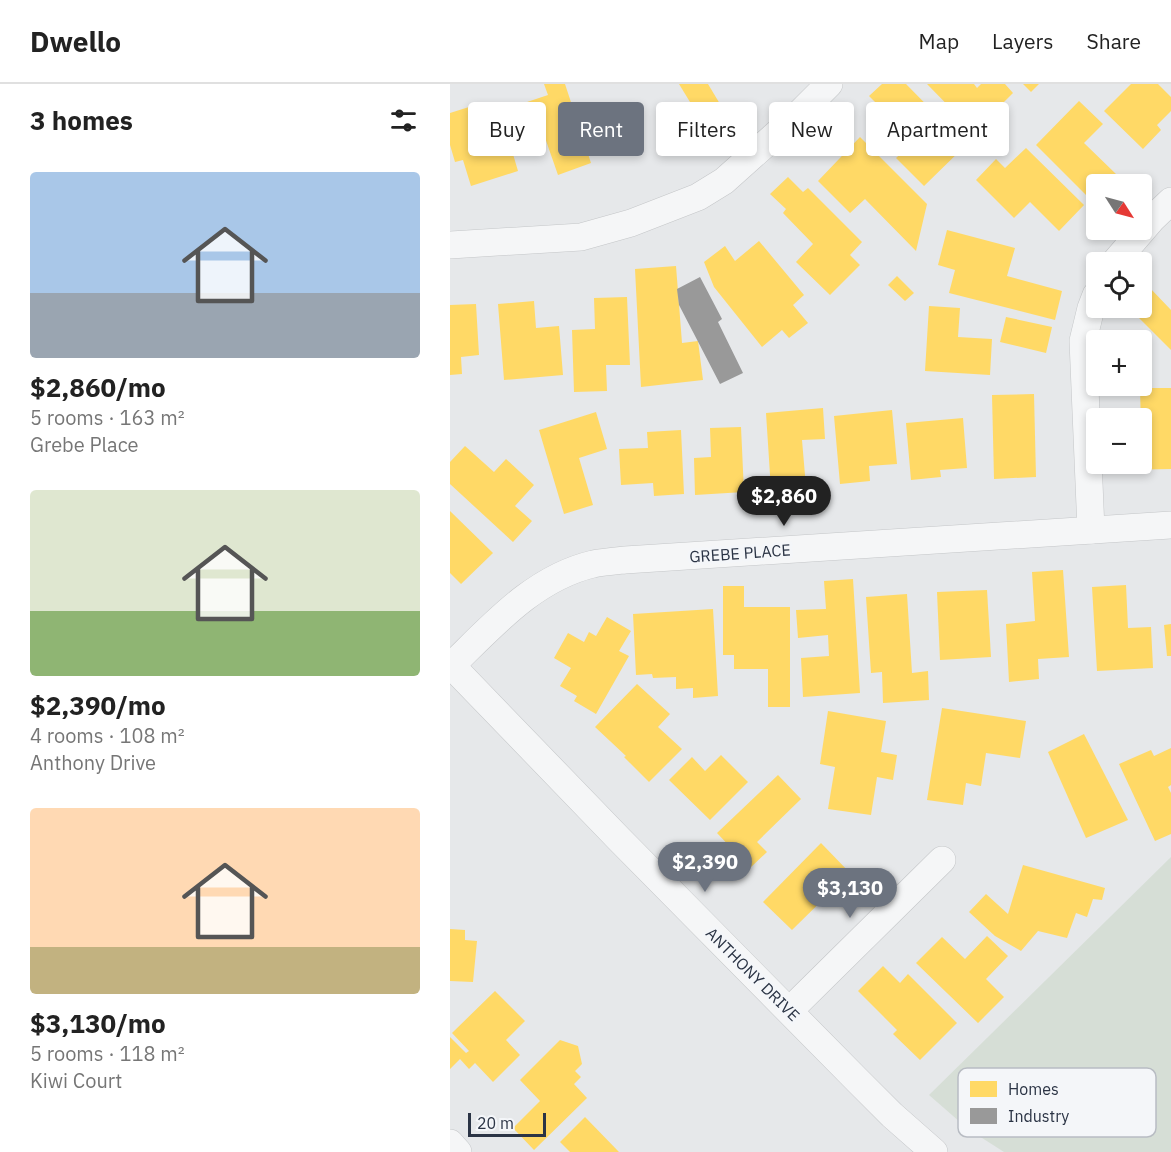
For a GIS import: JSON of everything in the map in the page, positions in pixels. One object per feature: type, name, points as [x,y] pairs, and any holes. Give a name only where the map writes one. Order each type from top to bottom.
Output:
[{"type":"street","points":[[450,245],[581,237],[631,223],[698,197],[724,181],[829,84]]},
{"type":"street","points":[[1124,252],[1171,201]]},
{"type":"street","points":[[1089,318],[1083,341],[1091,530]]},
{"type":"street","name":"GREBE PLACE","points":[[451,665],[500,617],[528,595],[558,577],[592,565],[649,558],[1171,525]]},
{"type":"street","name":"ANTHONY DRIVE","points":[[451,665],[892,1115],[934,1152]]},
{"type":"street","points":[[789,1010],[942,860]]},
{"type":"street","points":[[450,1143],[458,1152]]},
{"type":"shaded area","points":[[1171,857],[1171,1152],[1004,1152],[981,1137],[1156,1137],[1156,1068],[958,1068],[958,1120],[929,1095]]},
{"type":"building: Homes","points":[[544,84],[565,84],[571,102],[558,102],[558,156],[589,156],[591,163],[558,175],[546,141],[546,102],[527,102],[548,95]]},
{"type":"building: Homes","points":[[679,84],[708,84],[719,102],[690,102]]},
{"type":"building: Homes","points":[[882,84],[906,84],[924,102],[875,102],[869,96]]},
{"type":"building: Homes","points":[[927,84],[974,84],[977,88],[981,84],[1005,84],[1013,93],[1004,102],[945,102]]},
{"type":"building: Homes","points":[[1023,84],[1039,84],[1031,92]]},
{"type":"building: Homes","points":[[1131,84],[1158,84],[1171,97],[1171,111],[1157,125],[1161,130],[1143,149],[1104,111]]},
{"type":"building: Homes","points":[[1079,101],[1103,124],[1084,143],[1116,174],[1086,174],[1086,195],[1036,145]]},
{"type":"building: Homes","points":[[468,107],[468,156],[514,156],[518,171],[471,186],[463,160],[455,162],[450,145],[450,113]]},
{"type":"building: Homes","points":[[860,137],[866,143],[866,156],[879,156],[927,204],[916,251],[865,199],[850,213],[818,181],[842,156],[854,156],[854,143]]},
{"type":"building: Homes","points":[[1026,148],[1084,205],[1059,231],[1030,202],[1014,218],[976,180],[996,159],[1005,168]]},
{"type":"building: Homes","points":[[898,156],[955,156],[924,186],[896,158]]},
{"type":"building: Homes","points":[[788,177],[803,192],[808,188],[862,242],[850,255],[860,265],[830,295],[796,262],[813,244],[783,213],[786,209],[770,194]]},
{"type":"building: Homes","points":[[947,230],[1015,248],[1007,276],[1062,291],[1055,320],[949,293],[955,270],[938,265]]},
{"type":"building: Homes","points":[[759,241],[804,295],[793,305],[808,323],[789,338],[782,330],[762,347],[714,287],[704,262],[725,246],[735,261]]},
{"type":"building: Homes","points":[[676,266],[682,343],[698,341],[703,380],[641,387],[635,269]]},
{"type":"building: Homes","points":[[897,276],[914,293],[905,301],[888,285]]},
{"type":"building: Homes","points":[[1152,290],[1171,310],[1171,350],[1139,318],[1152,318]]},
{"type":"building: Homes","points":[[627,297],[630,365],[606,365],[607,391],[574,392],[572,330],[595,329],[594,298]]},
{"type":"building: Homes","points":[[534,301],[536,328],[559,326],[563,375],[504,380],[498,304]]},
{"type":"building: Homes","points":[[476,304],[479,355],[461,357],[462,374],[450,375],[450,305]]},
{"type":"building: Homes","points":[[929,306],[960,308],[958,337],[992,339],[990,375],[925,371]]},
{"type":"building: Homes","points":[[1006,317],[1052,327],[1046,353],[1000,342]]},
{"type":"building: Homes","points":[[1152,388],[1171,388],[1171,469],[1152,469],[1152,408],[1141,408],[1140,396],[1152,396]]},
{"type":"building: Homes","points":[[1034,394],[1036,477],[994,479],[992,395]]},
{"type":"building: Homes","points":[[823,408],[825,439],[802,440],[806,487],[771,490],[766,413]]},
{"type":"building: Homes","points":[[892,410],[897,464],[869,466],[870,481],[840,484],[834,416]]},
{"type":"building: Homes","points":[[596,412],[607,449],[579,458],[593,505],[564,514],[539,430]]},
{"type":"building: Homes","points":[[963,418],[967,468],[940,470],[941,477],[911,480],[906,423]]},
{"type":"building: Homes","points":[[741,427],[744,492],[695,495],[694,458],[711,457],[710,428]]},
{"type":"building: Homes","points":[[681,430],[684,494],[654,496],[653,483],[621,485],[619,449],[648,448],[647,432]]},
{"type":"building: Homes","points":[[465,446],[494,472],[506,459],[534,485],[515,506],[532,521],[513,542],[450,484],[450,462]]},
{"type":"building: Homes","points":[[450,511],[493,553],[461,584],[450,573]]},
{"type":"building: Homes","points":[[1063,570],[1069,657],[1038,659],[1039,679],[1009,682],[1006,624],[1035,621],[1032,572]]},
{"type":"building: Homes","points":[[853,579],[860,693],[803,697],[801,658],[829,656],[828,635],[798,638],[796,610],[826,609],[824,581]]},
{"type":"building: Homes","points":[[1126,585],[1128,628],[1151,627],[1153,668],[1097,671],[1092,587]]},
{"type":"building: Homes","points":[[723,586],[744,586],[744,607],[790,607],[790,707],[768,707],[768,669],[734,669],[734,655],[723,655]]},
{"type":"building: Homes","points":[[987,590],[991,657],[940,660],[937,592]]},
{"type":"building: Homes","points":[[907,594],[912,673],[928,671],[929,700],[883,703],[882,672],[871,673],[866,597]]},
{"type":"building: Homes","points":[[713,609],[718,696],[693,698],[693,688],[676,689],[676,677],[653,678],[652,674],[636,675],[633,614]]},
{"type":"building: Homes","points":[[607,617],[631,631],[619,651],[629,656],[596,714],[574,701],[577,696],[560,686],[571,668],[554,658],[568,633],[584,642],[589,632],[596,636]]},
{"type":"building: Homes","points":[[1171,624],[1171,656],[1167,656],[1164,625]]},
{"type":"building: Homes","points":[[637,684],[670,714],[658,727],[682,749],[649,782],[624,757],[626,756],[595,727]]},
{"type":"building: Homes","points":[[942,708],[1026,721],[1020,758],[986,753],[981,786],[966,783],[963,805],[927,800]]},
{"type":"building: Homes","points":[[828,711],[886,721],[881,752],[897,755],[893,780],[877,777],[871,815],[828,809],[835,767],[820,764]]},
{"type":"building: Homes","points":[[1084,734],[1128,820],[1086,838],[1048,752]]},
{"type":"building: Homes","points":[[1171,748],[1171,785],[1168,787],[1171,793],[1171,834],[1155,841],[1119,764],[1151,750],[1154,756]]},
{"type":"building: Homes","points":[[721,755],[748,782],[710,820],[669,780],[692,757],[705,771]]},
{"type":"building: Homes","points":[[778,775],[801,799],[757,842],[767,852],[750,868],[717,833]]},
{"type":"building: Homes","points":[[821,843],[850,873],[792,930],[763,902]]},
{"type":"building: Homes","points":[[1023,865],[1105,888],[1102,900],[1093,899],[1087,917],[1076,913],[1067,938],[1038,931],[1021,951],[995,936],[969,912],[986,894],[1008,914]]},
{"type":"building: Homes","points":[[450,929],[465,930],[465,940],[477,941],[473,982],[450,981]]},
{"type":"building: Homes","points":[[987,936],[1008,956],[986,979],[1004,997],[978,1023],[916,963],[942,937],[965,959]]},
{"type":"building: Homes","points":[[883,966],[900,983],[908,974],[957,1023],[920,1060],[893,1034],[897,1030],[858,991]]},
{"type":"building: Homes","points":[[495,991],[525,1021],[506,1040],[520,1055],[493,1082],[475,1063],[469,1069],[460,1059],[450,1069],[450,1037],[466,1053],[469,1051],[452,1033]]},
{"type":"building: Homes","points":[[560,1040],[578,1046],[582,1064],[575,1071],[581,1077],[574,1084],[587,1098],[534,1150],[513,1128],[540,1101],[520,1080]]},
{"type":"building: Homes","points":[[585,1117],[619,1152],[570,1152],[560,1142]]},
{"type":"building: Industry","points":[[700,277],[722,319],[718,322],[743,373],[720,384],[679,305],[677,289]]}]
